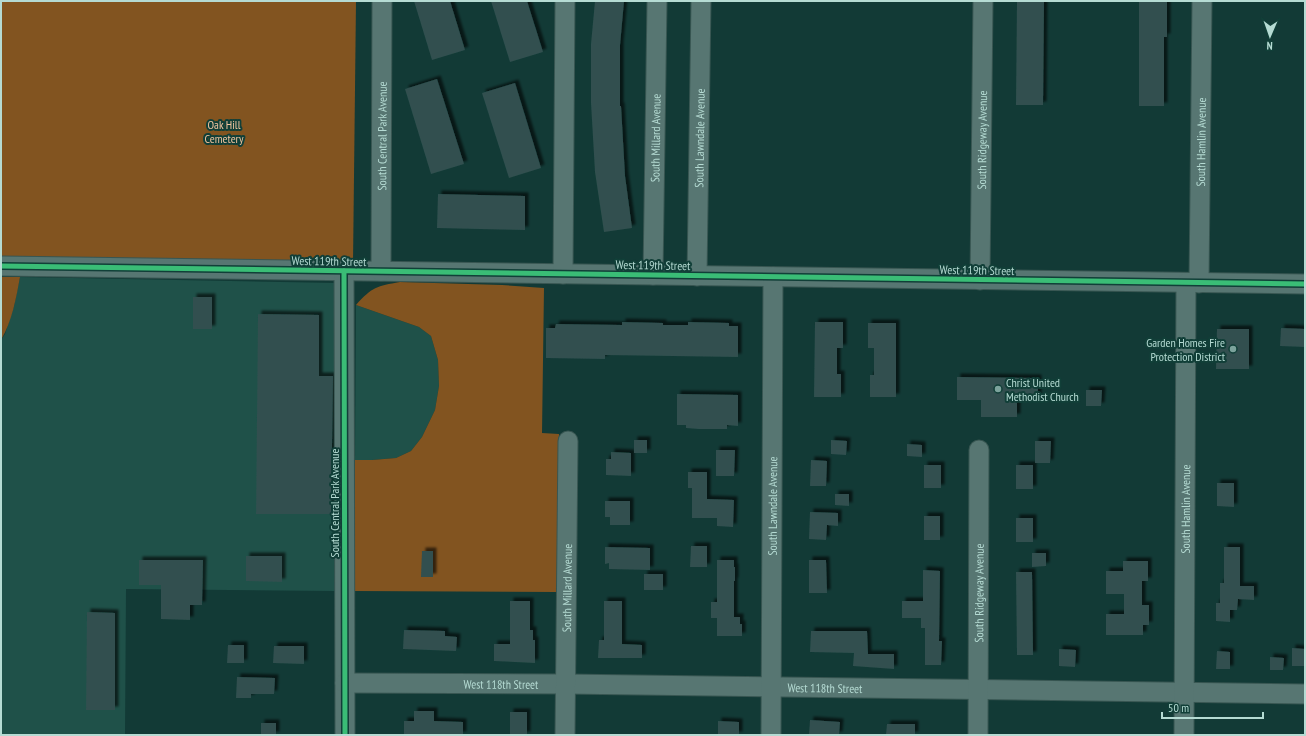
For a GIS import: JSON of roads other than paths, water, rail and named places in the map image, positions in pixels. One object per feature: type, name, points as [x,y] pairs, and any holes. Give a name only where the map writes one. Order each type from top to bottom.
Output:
[{"type":"street","name":"South Central Park Avenue","points":[[381,272],[382,1]]},
{"type":"street","points":[[562,274],[565,1]]},
{"type":"street","name":"South Millard Avenue","points":[[653,275],[657,1]]},
{"type":"street","name":"South Lawndale Avenue","points":[[698,276],[700,1]]},
{"type":"street","name":"South Ridgeway Avenue","points":[[980,280],[983,1]]},
{"type":"street","name":"South Hamlin Avenue","points":[[1184,735],[1192,283],[1202,1]]},
{"type":"street","name":"West 119th Street","points":[[1,266],[1305,284]]},
{"type":"street","name":"South Central Park Avenue","points":[[344,271],[344,735]]},
{"type":"street","name":"South Lawndale Avenue","points":[[771,735],[773,277]]},
{"type":"street","name":"South Millard Avenue","points":[[565,735],[568,441]]},
{"type":"street","name":"South Ridgeway Avenue","points":[[978,735],[979,450]]},
{"type":"street","name":"West 118th Street","points":[[345,682],[1305,694]]},
{"type":"place","name":"Garden Homes Fire Protection District","points":[[1233,349]]},
{"type":"place","name":"Christ United Methodist Church","points":[[998,389]]},
{"type":"park label","name":"Oak Hill Cemetery","points":[[224,131]]}]
